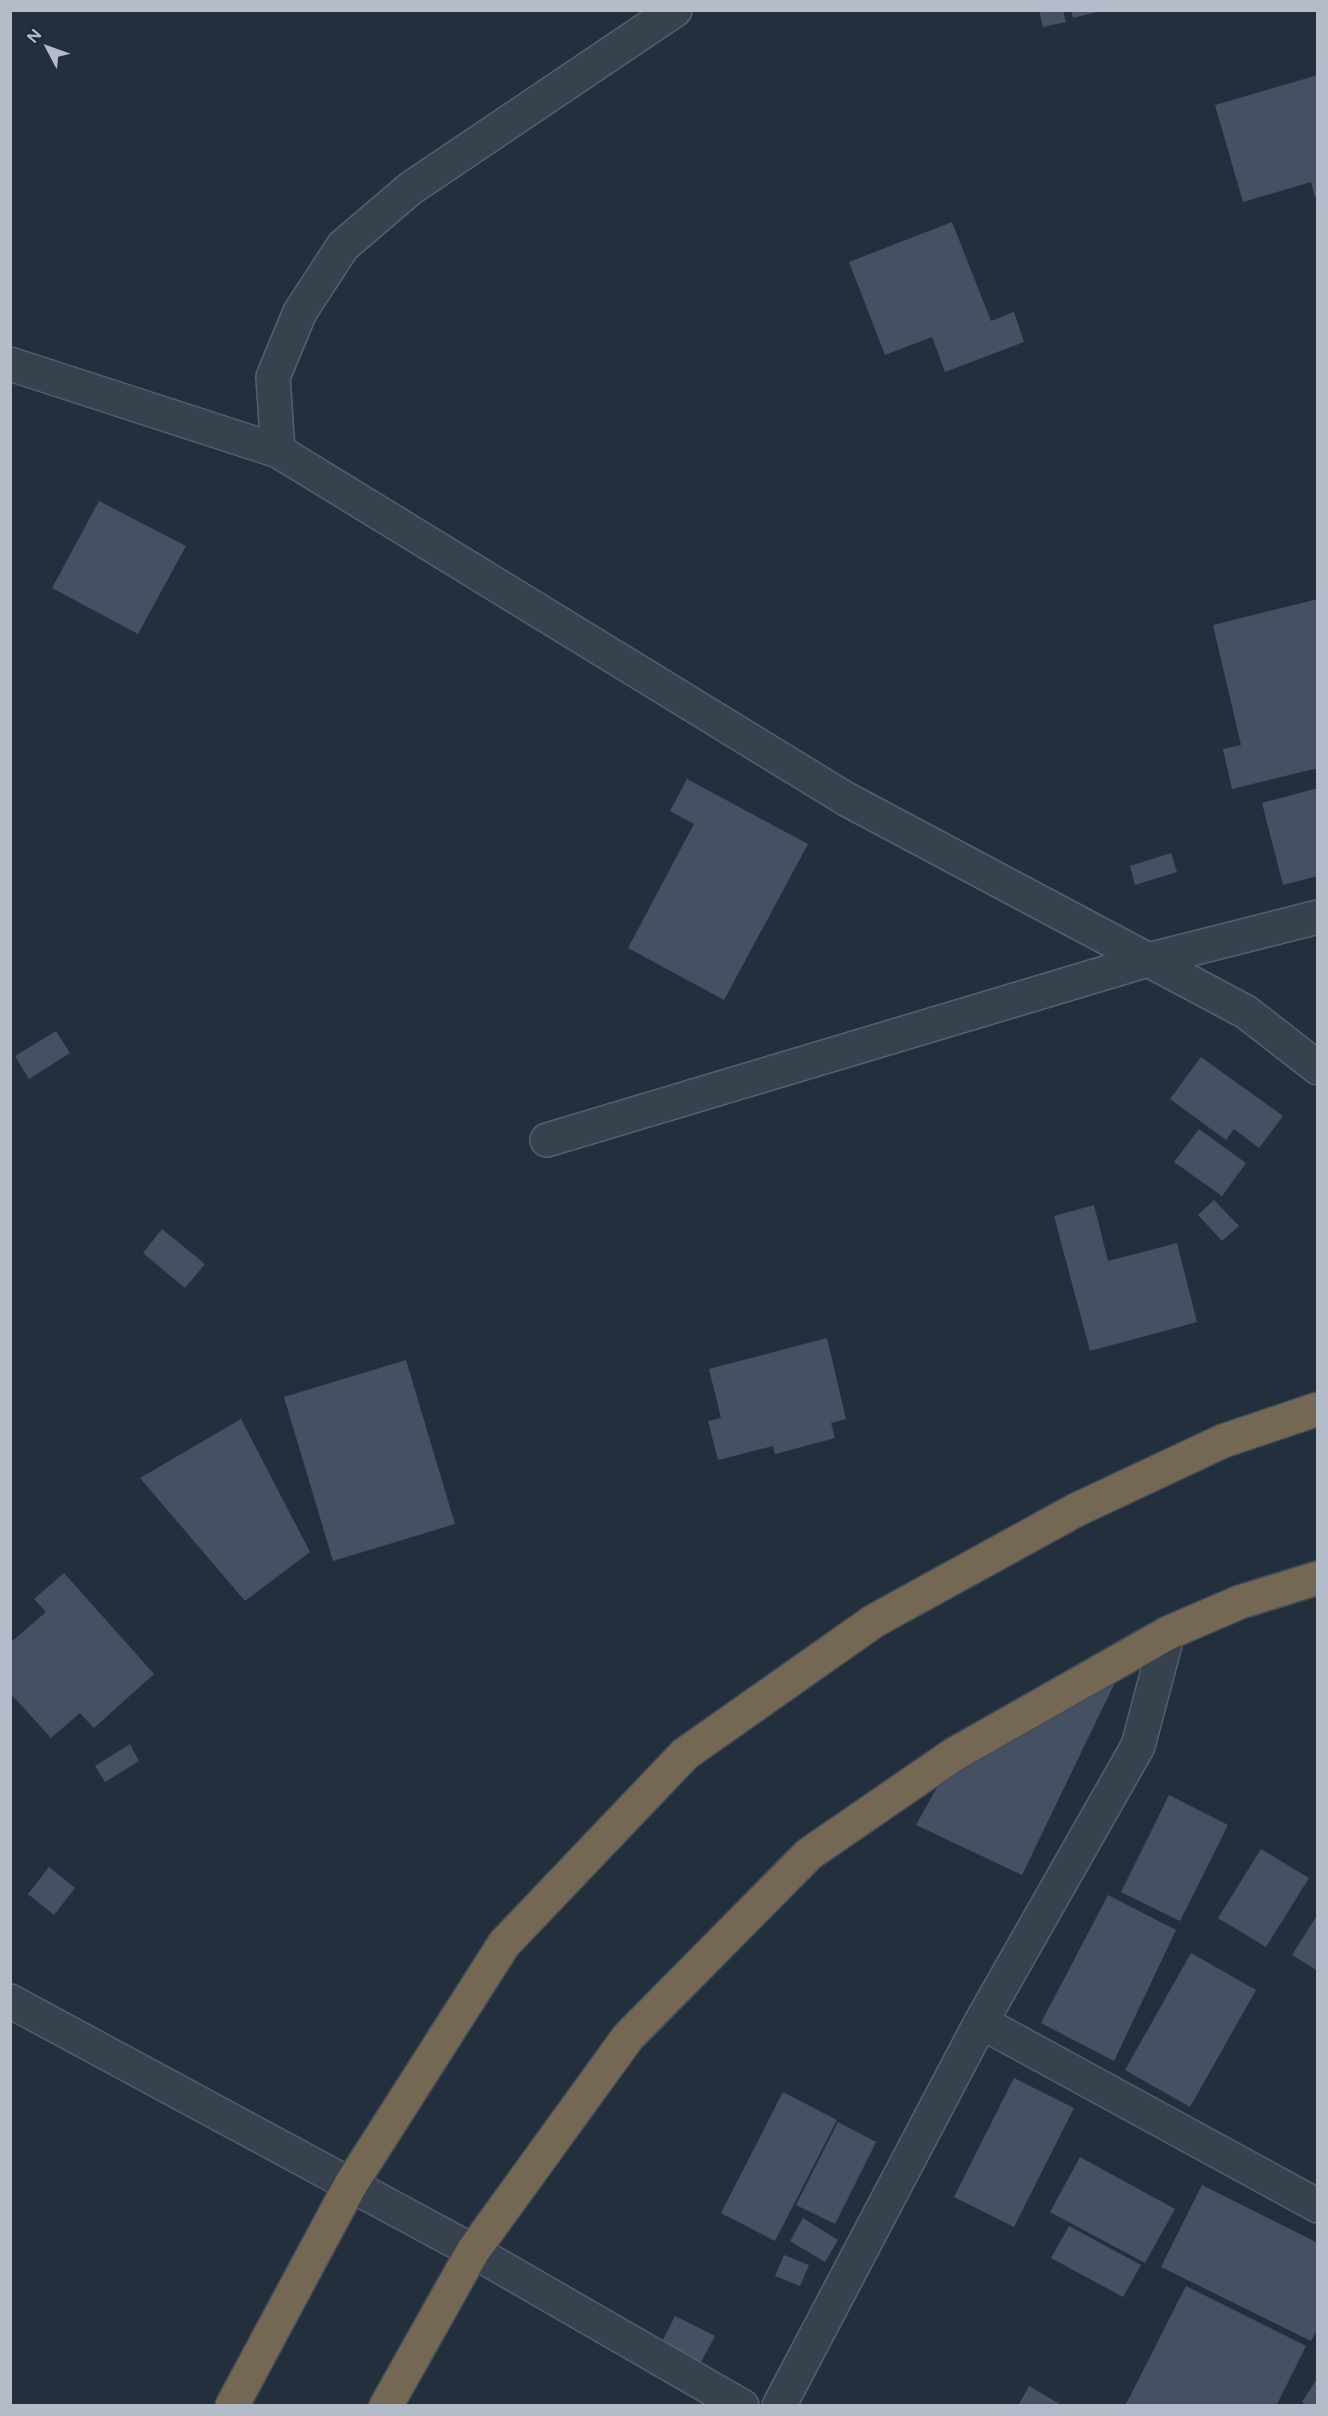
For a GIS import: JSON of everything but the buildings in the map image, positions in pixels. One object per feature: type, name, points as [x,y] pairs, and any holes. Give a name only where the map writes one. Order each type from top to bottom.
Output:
[{"type":"highway","points":[[232,2406],[351,2184],[504,1944],[685,1754],[874,1621],[1076,1510],[1222,1441],[1317,1409]]},
{"type":"highway","points":[[386,2406],[473,2251],[627,2037],[809,1854],[953,1755],[1168,1633],[1240,1602],[1317,1578]]},
{"type":"street","points":[[278,451],[273,377],[300,312],[343,246],[411,188],[675,10]]},
{"type":"street","points":[[10,364],[278,451],[846,799],[1246,1012],[1317,1068]]},
{"type":"street","points":[[547,1140],[1148,960],[1317,917]]},
{"type":"street","points":[[779,2406],[981,2022],[1138,1746],[1168,1633]]},
{"type":"street","points":[[10,2001],[473,2251],[742,2406]]},
{"type":"street","points":[[981,2022],[1317,2206]]}]
